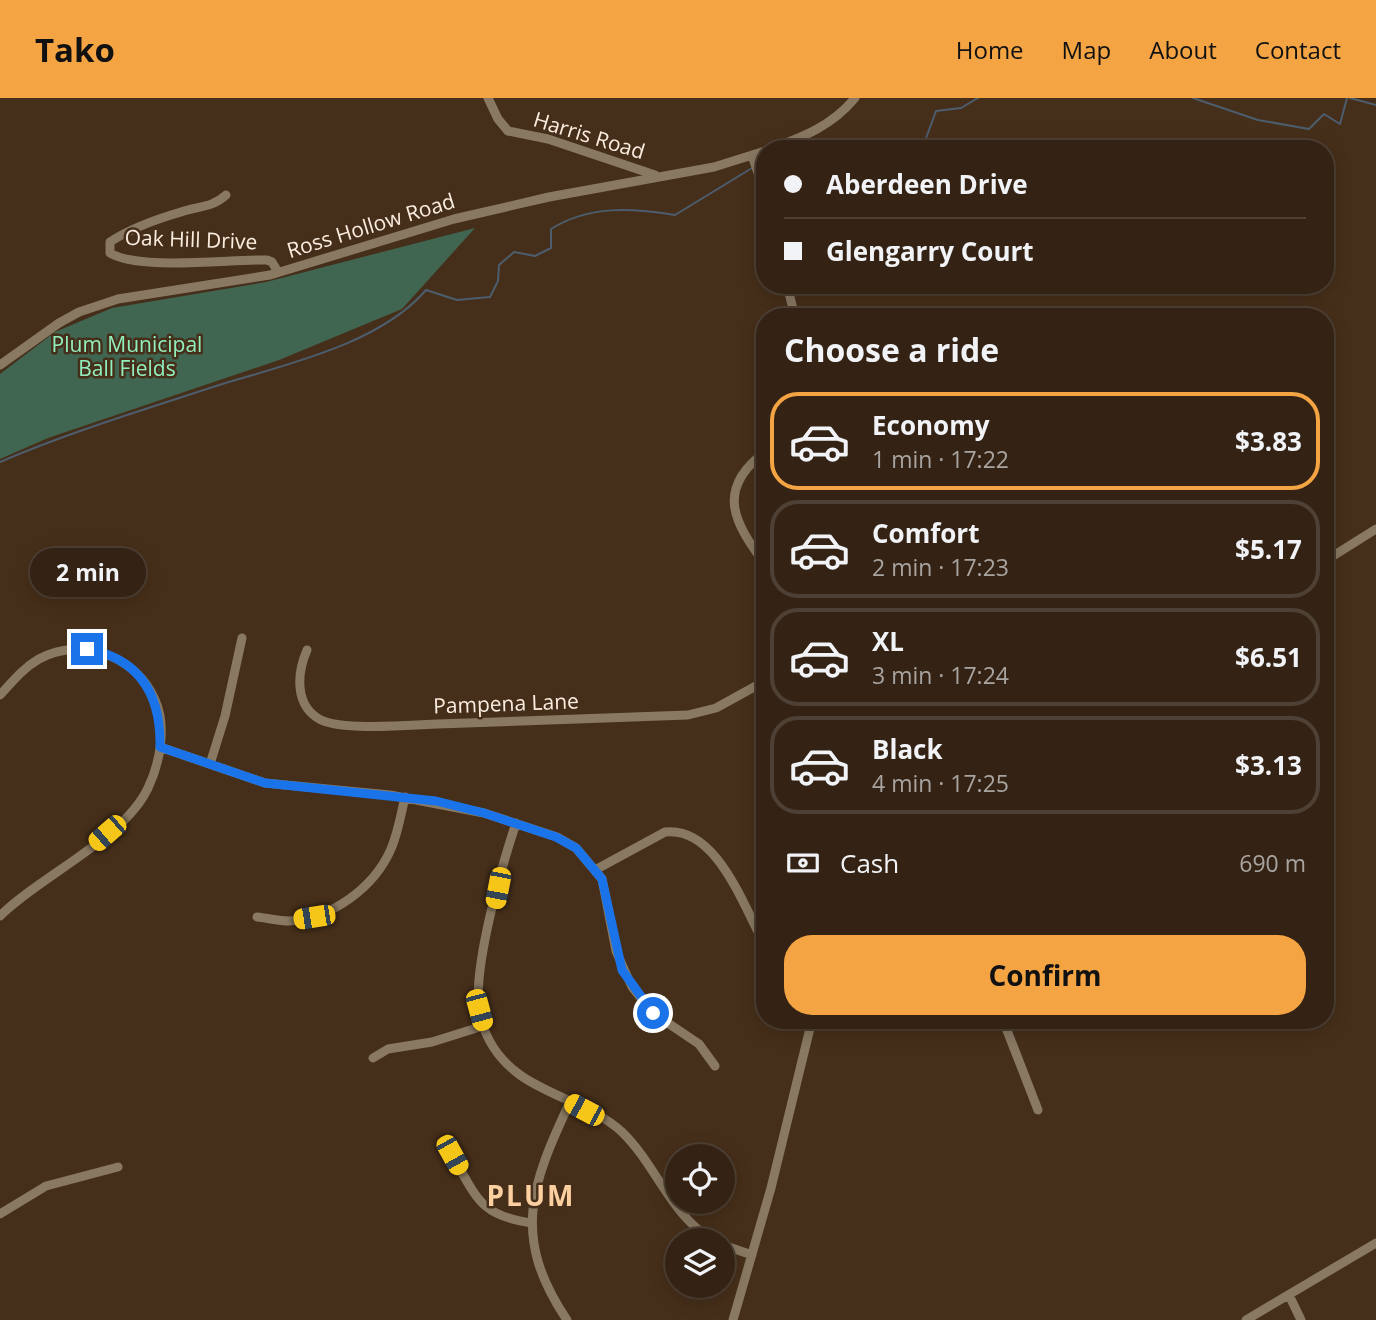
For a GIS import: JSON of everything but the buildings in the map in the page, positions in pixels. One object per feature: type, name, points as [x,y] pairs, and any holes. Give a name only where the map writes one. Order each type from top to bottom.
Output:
[{"type":"street","name":"Harris Road","points":[[488,98],[498,119],[509,131],[548,139],[656,176]]},
{"type":"street","points":[[792,140],[821,128],[855,98]]},
{"type":"street","name":"Ross Hollow Road","points":[[0,365],[59,323],[95,306],[118,299],[278,272],[454,219],[656,176],[755,163]]},
{"type":"street","name":"Oak Hill Drive","points":[[226,195],[201,209],[156,219],[117,238],[110,242],[110,253],[123,258],[149,260],[267,260],[272,262],[278,272]]},
{"type":"street","points":[[756,460],[744,470],[736,483],[734,506],[740,531],[756,552]]},
{"type":"street","points":[[1334,555],[1376,528]]},
{"type":"street","points":[[210,764],[225,716],[242,638]]},
{"type":"street","points":[[0,695],[29,665],[52,653],[70,650],[101,652],[133,670],[155,699],[161,726],[160,747],[153,775],[141,801],[72,864],[23,894],[0,916]]},
{"type":"street","name":"Pampena Lane","points":[[307,650],[299,678],[299,691],[311,712],[330,723],[394,725],[688,715],[716,708],[756,686]]},
{"type":"street","points":[[160,747],[286,787],[436,801],[516,822],[556,837],[576,848],[595,870],[608,899],[619,961],[632,987],[653,1013],[699,1044],[715,1066]]},
{"type":"street","points":[[257,917],[288,921],[314,917],[363,890],[380,869],[391,849],[405,797]]},
{"type":"street","points":[[516,822],[502,866],[480,976],[479,1010],[494,1049],[521,1076],[622,1132],[689,1224],[695,1228]]},
{"type":"street","points":[[595,870],[664,832],[697,838],[716,855],[756,928]]},
{"type":"street","points":[[373,1058],[388,1049],[432,1042],[484,1026]]},
{"type":"street","points":[[733,1320],[810,1029]]},
{"type":"street","points":[[1006,1029],[1038,1110]]},
{"type":"street","points":[[567,1320],[553,1299],[540,1267],[532,1223],[541,1162],[570,1102]]},
{"type":"street","points":[[452,1155],[490,1213],[506,1220],[532,1223]]},
{"type":"street","points":[[0,1214],[46,1186],[118,1167]]},
{"type":"street","points":[[1245,1320],[1376,1243]]},
{"type":"street","points":[[735,1249],[752,1255]]},
{"type":"street","points":[[1289,1295],[1301,1320]]},
{"type":"green space","name":"Plum Municipal Ball Fields","points":[[475,228],[402,309],[279,360],[48,438],[0,459],[0,374],[55,332],[112,308],[266,282]]},
{"type":"waterway","points":[[925,140],[936,111],[961,108],[978,98]]},
{"type":"waterway","points":[[1193,98],[1258,120],[1309,129],[1324,114],[1340,124],[1347,98]]},
{"type":"waterway","points":[[1350,98],[1376,105]]},
{"type":"waterway","points":[[0,462],[107,422],[328,351],[383,325],[406,309],[426,290],[457,300],[490,297],[498,281],[499,265],[514,252],[535,256],[551,248],[551,229],[565,221],[611,210],[675,215],[752,168]]},
{"type":"district","name":"PLUM","points":[[531,1196]]},
{"type":"route","points":[[87,649],[118,659],[133,670],[145,684],[155,699],[159,712],[160,747],[265,783],[436,801],[516,822],[556,837],[576,848],[602,879],[622,970],[643,1003],[653,1013]]}]
